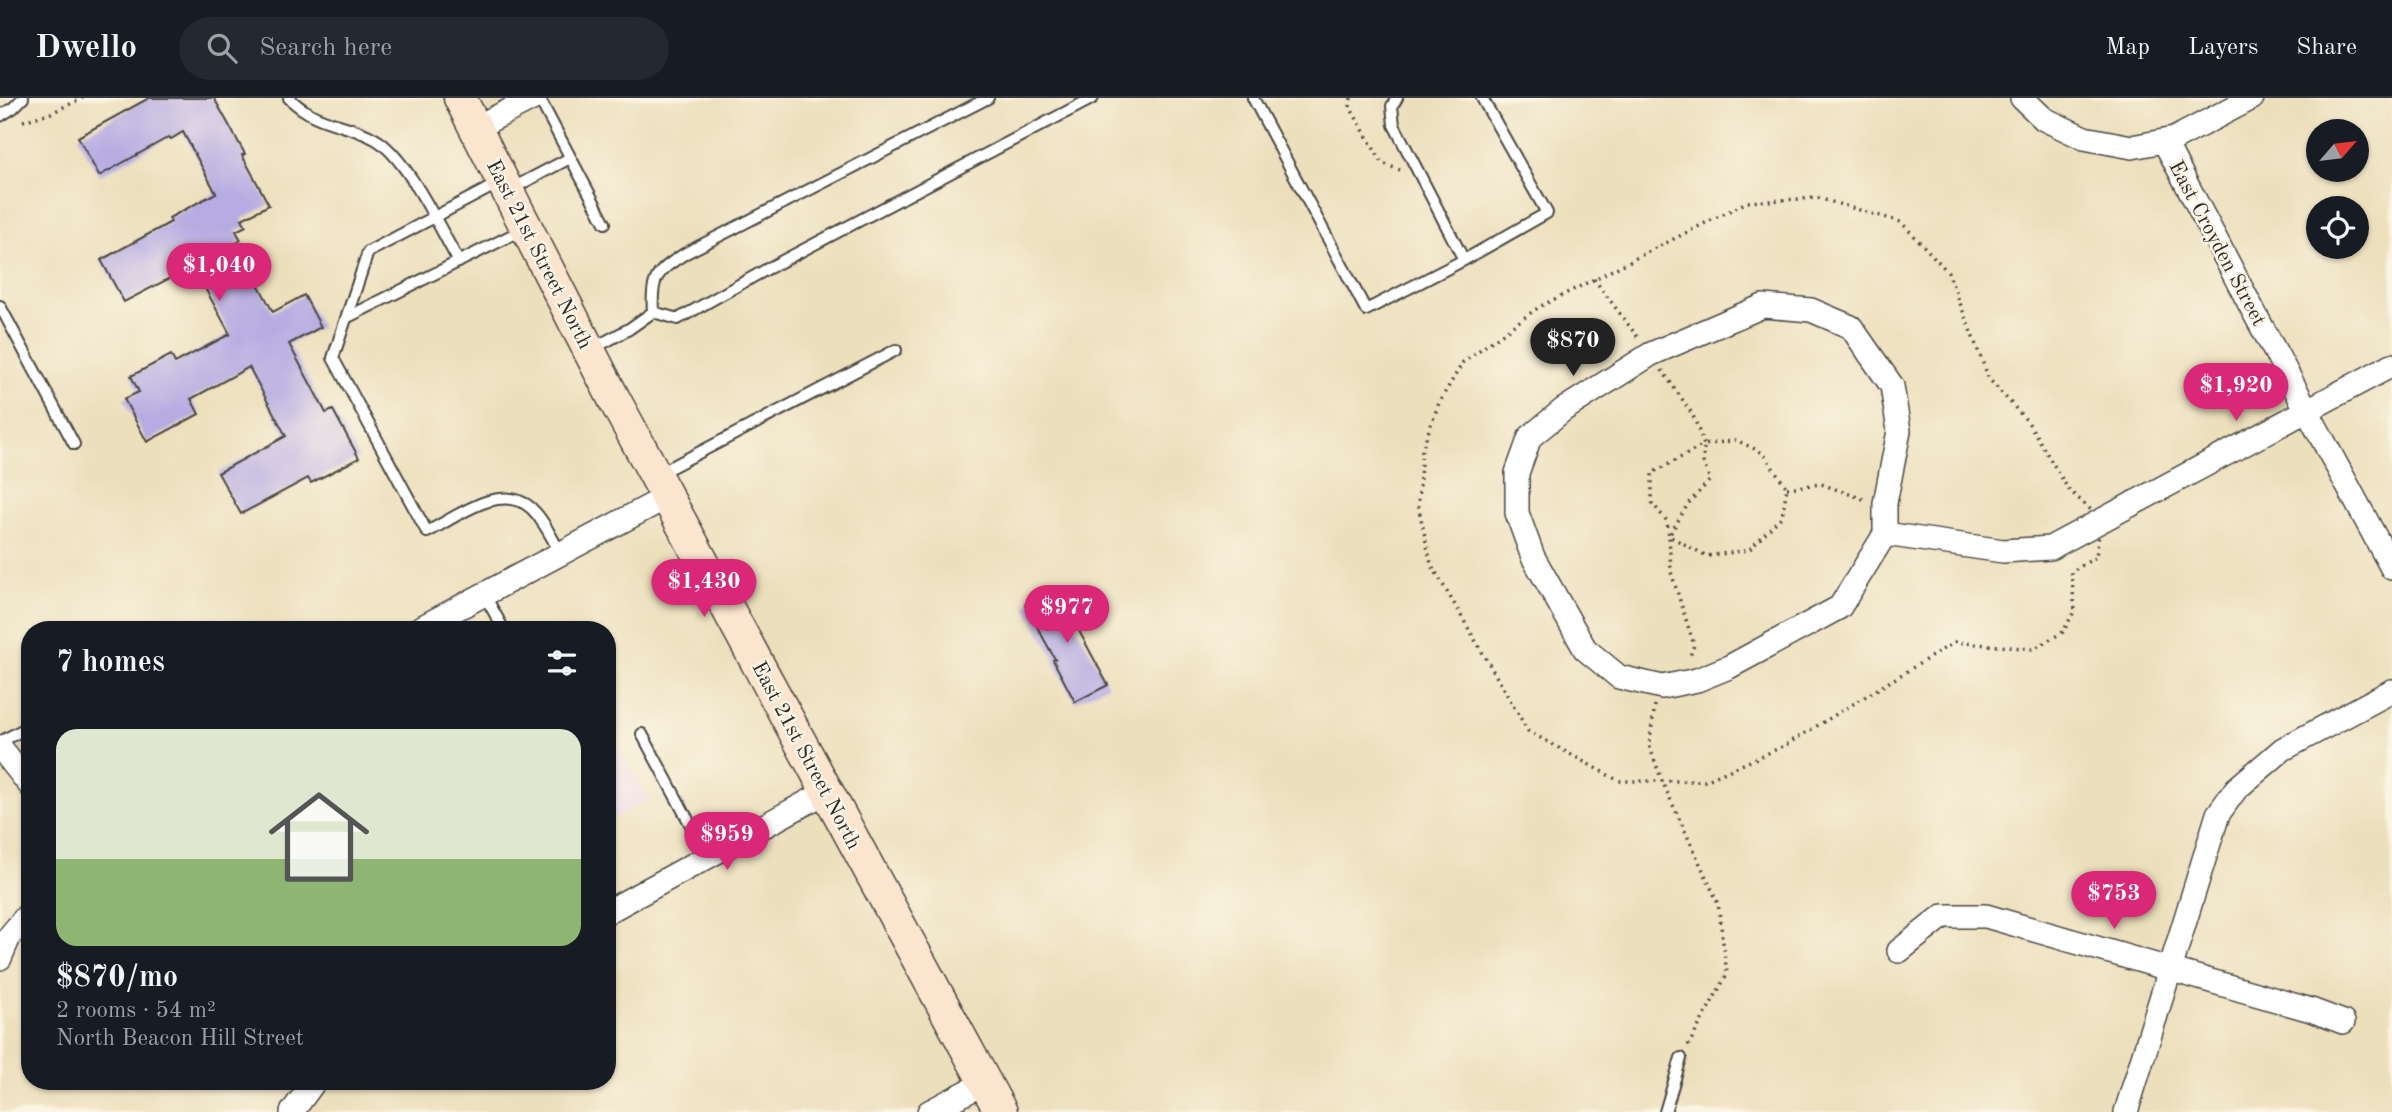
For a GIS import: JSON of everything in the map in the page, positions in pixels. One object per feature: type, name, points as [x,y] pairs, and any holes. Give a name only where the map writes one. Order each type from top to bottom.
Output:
[{"type":"main road","name":"East 21st Street North","points":[[460,98],[590,351],[1000,1112]]},
{"type":"street","points":[[475,128],[534,98]]},
{"type":"street","points":[[2022,98],[2045,119],[2084,138],[2132,147],[2174,139],[2252,98]]},
{"type":"street","name":"East Croyden Street","points":[[2164,141],[2392,568]]},
{"type":"street","points":[[1763,306],[1811,310],[1851,327],[1892,386],[1899,431],[1885,503],[1885,534],[1840,607],[1729,667],[1697,680],[1662,687],[1619,677],[1586,649],[1533,557],[1517,513],[1517,473],[1530,437],[1563,410],[1651,354],[1763,306]]},
{"type":"street","points":[[1885,534],[2003,551],[2050,548],[2392,365]]},
{"type":"street","points":[[434,621],[561,554],[662,486]]},
{"type":"street","points":[[2126,1112],[2218,814],[2236,789],[2283,749],[2392,691]]},
{"type":"street","points":[[0,744],[21,773]]},
{"type":"street","points":[[616,907],[826,792]]},
{"type":"street","points":[[1899,951],[1943,916],[1986,916],[2343,1022]]},
{"type":"street","points":[[3,942],[21,922]]},
{"type":"street","points":[[929,1112],[984,1083]]},
{"type":"street","points":[[292,1112],[306,1090]]},
{"type":"lane","points":[[0,116],[23,98]]},
{"type":"lane","points":[[289,98],[301,109],[327,123],[365,134],[383,144],[403,167],[459,262]]},
{"type":"lane","points":[[539,98],[605,223]]},
{"type":"lane","points":[[653,312],[651,286],[665,267],[698,247],[988,98]]},
{"type":"lane","points":[[653,312],[678,319],[769,268],[1093,98]]},
{"type":"lane","points":[[1253,98],[1366,310],[1464,260],[1547,212],[1482,98]]},
{"type":"lane","points":[[1397,98],[1392,106],[1394,125],[1464,260]]},
{"type":"lane","points":[[561,554],[531,508],[519,500],[489,500],[427,533],[333,358],[368,252],[433,217],[570,158]]},
{"type":"lane","points":[[346,318],[526,227]]},
{"type":"lane","points":[[0,306],[74,444]]},
{"type":"lane","points":[[590,351],[653,312]]},
{"type":"lane","points":[[662,486],[896,350]]},
{"type":"lane","points":[[484,594],[499,621]]},
{"type":"lane","points":[[0,744],[21,731]]},
{"type":"lane","points":[[642,734],[708,858]]},
{"type":"lane","points":[[1665,1112],[1681,1058]]},
{"type":"path","points":[[19,122],[51,113],[83,98]]},
{"type":"path","points":[[1351,98],[1350,107],[1382,163],[1400,171]]},
{"type":"path","points":[[1594,279],[1693,415],[1704,445],[1703,462],[1710,480],[1688,504],[1669,536]]},
{"type":"path","points":[[1669,536],[1707,556],[1749,550],[1782,516],[1787,488],[1763,453],[1736,440],[1704,445],[1653,473],[1652,503],[1667,521],[1671,572],[1694,645],[1691,659],[1680,660]]},
{"type":"path","points":[[1787,488],[1821,484],[1873,502],[1885,503]]},
{"type":"path","points":[[1662,687],[1653,712],[1649,745],[1662,781],[1718,903],[1727,974],[1681,1058]]},
{"type":"shaded area","points":[[616,741],[648,800],[616,817]]},
{"type":"building","points":[[149,98],[214,98],[269,205],[242,219],[246,226],[236,231],[241,240],[236,243],[273,312],[304,295],[321,327],[289,344],[326,413],[333,410],[359,458],[311,483],[308,478],[241,514],[218,473],[286,436],[249,367],[191,399],[199,414],[147,442],[124,399],[139,392],[131,376],[171,355],[175,363],[230,334],[193,266],[124,302],[101,260],[171,222],[169,218],[216,193],[183,132],[99,176],[78,137]]},
{"type":"building","points":[[1056,588],[1108,685],[1075,702],[1025,605]]}]
